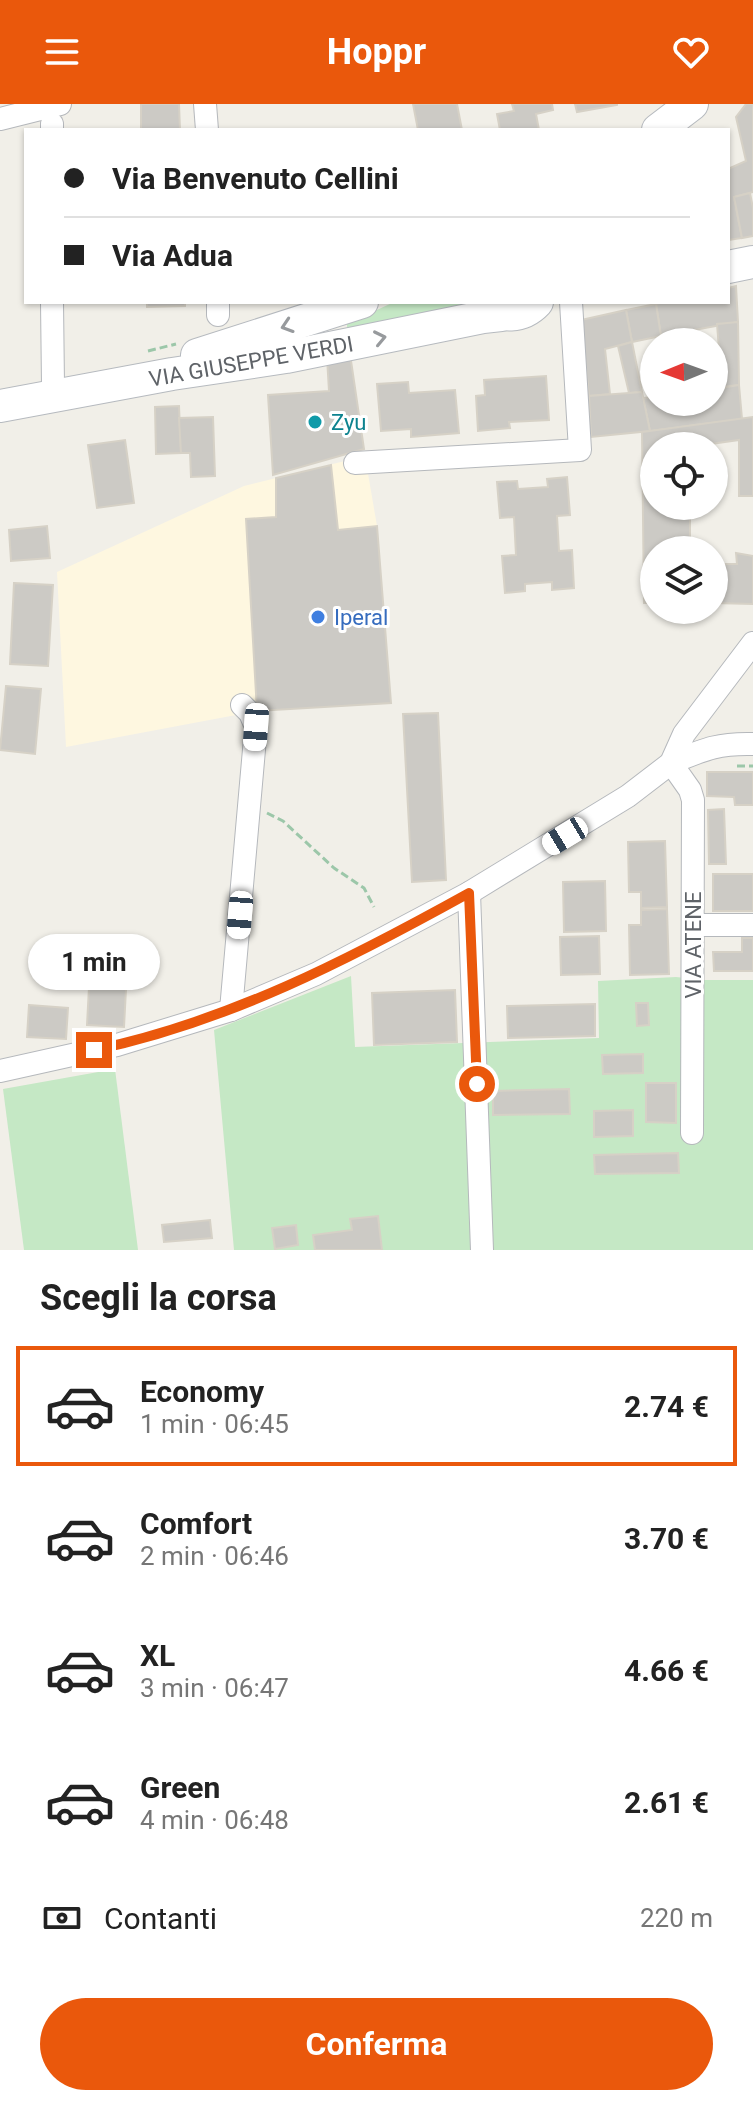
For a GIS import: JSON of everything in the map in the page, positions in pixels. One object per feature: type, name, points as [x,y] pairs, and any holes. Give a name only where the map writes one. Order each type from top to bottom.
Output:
[{"type":"main road","points":[[661,128],[692,104]]},
{"type":"main road","points":[[730,267],[753,262]]},
{"type":"main road","name":"VIA GIUSEPPE VERDI","points":[[15,396],[171,364],[356,304]]},
{"type":"main road","name":"VIA GIUSEPPE VERDI","points":[[15,396],[245,364],[483,317],[510,308],[545,304]]},
{"type":"street","points":[[205,104],[207,128]]},
{"type":"street","points":[[0,119],[55,119]]},
{"type":"street","points":[[15,396],[51,304]]},
{"type":"street","points":[[326,349],[322,340],[330,326],[370,304]]},
{"type":"street","points":[[355,463],[580,450],[571,304]]},
{"type":"street","points":[[671,763],[684,734],[753,643]]},
{"type":"street","points":[[231,1010],[256,727],[250,713],[242,705]]},
{"type":"street","points":[[0,1071],[124,1043],[231,1010],[316,974],[469,893],[628,796],[671,763],[717,745],[753,744]]},
{"type":"street","name":"VIA ATENE","points":[[671,763],[690,790],[693,800],[692,1133]]},
{"type":"street","points":[[469,893],[482,1250]]},
{"type":"street","points":[[693,925],[753,925]]},
{"type":"path","points":[[250,805],[283,821],[334,868],[364,888],[374,907]]},
{"type":"shaded area","points":[[365,456],[377,526],[391,703],[257,711],[66,747],[57,572],[244,486]]},
{"type":"green space","points":[[390,304],[467,306],[347,334],[347,324]]},
{"type":"green space","points":[[351,976],[355,1047],[599,1038],[598,981],[676,977],[753,980],[753,1250],[234,1250],[214,1030]]},
{"type":"green space","points":[[115,1069],[138,1250],[24,1250],[3,1089]]},
{"type":"building","points":[[141,104],[179,104],[180,128],[141,128]]},
{"type":"building","points":[[413,104],[457,104],[462,128],[418,128]]},
{"type":"building","points":[[512,104],[552,104],[553,110],[536,114],[539,128],[500,128],[497,114],[514,111]]},
{"type":"building","points":[[575,104],[617,104],[617,105],[577,112]]},
{"type":"building","points":[[746,104],[753,104],[753,192],[734,197],[742,238],[730,240],[730,168],[746,161],[736,117]]},
{"type":"building","points":[[750,193],[753,236],[742,238],[734,197]]},
{"type":"building","points":[[736,286],[738,322],[705,328],[660,328],[656,304],[730,304],[730,288]]},
{"type":"building","points":[[147,304],[185,304],[185,306],[147,307]]},
{"type":"building","points":[[656,304],[660,328],[640,328],[640,340],[632,342],[626,310]]},
{"type":"building","points":[[626,310],[632,342],[605,349],[610,394],[589,396],[581,320]]},
{"type":"building","points":[[738,322],[739,385],[728,386],[728,328],[717,328],[717,324]]},
{"type":"building","points":[[632,342],[640,392],[629,393],[618,346]]},
{"type":"building","name":"Zyu","points":[[350,354],[364,449],[273,475],[268,395],[329,391],[327,357]]},
{"type":"building","points":[[546,376],[549,420],[509,422],[510,428],[478,431],[476,396],[485,395],[484,380]]},
{"type":"building","points":[[408,382],[409,393],[455,390],[459,433],[411,437],[411,429],[381,431],[377,384]]},
{"type":"building","points":[[739,385],[742,419],[650,431],[647,416],[728,416],[728,387]]},
{"type":"building","points":[[640,392],[640,416],[647,416],[650,431],[591,437],[589,396]]},
{"type":"building","points":[[179,406],[181,453],[156,454],[155,407]]},
{"type":"building","points":[[213,417],[215,476],[191,477],[190,453],[181,453],[179,418]]},
{"type":"building","points":[[753,417],[753,496],[739,496],[739,440],[728,442],[728,432],[642,432]]},
{"type":"building","points":[[125,440],[134,503],[97,508],[88,445]]},
{"type":"building","name":"Iperal","points":[[331,465],[338,530],[377,526],[391,703],[257,711],[246,519],[276,517],[276,478]]},
{"type":"building","points":[[567,477],[570,515],[557,516],[559,551],[572,550],[574,588],[552,590],[552,582],[525,584],[525,591],[505,593],[502,556],[516,555],[514,517],[500,518],[497,482],[517,481],[518,489],[548,487],[547,479]]},
{"type":"building","points":[[643,520],[690,520],[690,536],[643,536]]},
{"type":"building","points":[[47,526],[50,558],[11,561],[9,530]]},
{"type":"building","points":[[736,553],[753,556],[753,604],[728,603],[728,564],[737,564]]},
{"type":"building","points":[[14,583],[53,585],[48,666],[10,664]]},
{"type":"building","points":[[6,686],[41,689],[35,754],[0,750]]},
{"type":"building","points":[[438,713],[446,880],[412,882],[403,714]]},
{"type":"building","points":[[707,772],[753,772],[753,805],[735,805],[734,797],[707,796]]},
{"type":"building","points":[[724,809],[726,864],[709,864],[708,810]]},
{"type":"building","points":[[665,841],[667,907],[641,908],[641,892],[629,892],[628,842]]},
{"type":"building","points":[[713,874],[753,874],[753,911],[713,911]]},
{"type":"building","points":[[605,881],[606,931],[564,932],[563,882]]},
{"type":"building","points":[[667,909],[669,974],[630,975],[629,925],[641,925],[641,910]]},
{"type":"building","points":[[599,936],[600,974],[561,975],[560,937]]},
{"type":"building","points":[[742,938],[753,938],[753,971],[714,971],[713,952],[742,952]]},
{"type":"building","points":[[89,987],[126,989],[124,1027],[87,1025]]},
{"type":"building","points":[[455,990],[457,1042],[374,1045],[372,993]]},
{"type":"building","points":[[636,1003],[648,1003],[649,1025],[637,1026]]},
{"type":"building","points":[[595,1004],[595,1036],[508,1038],[507,1006]]},
{"type":"building","points":[[29,1005],[68,1008],[66,1039],[27,1037]]},
{"type":"building","points":[[643,1054],[643,1073],[603,1074],[602,1055]]},
{"type":"building","points":[[646,1083],[676,1083],[676,1123],[646,1122]]},
{"type":"building","points":[[569,1089],[570,1114],[493,1115],[493,1091]]},
{"type":"building","points":[[633,1110],[633,1136],[594,1137],[594,1111]]},
{"type":"building","points":[[678,1153],[679,1173],[595,1174],[594,1155]]},
{"type":"building","points":[[378,1216],[382,1250],[315,1250],[313,1235],[352,1230],[350,1219]]},
{"type":"building","points":[[210,1220],[212,1238],[164,1242],[162,1225]]},
{"type":"building","points":[[296,1225],[298,1245],[275,1249],[272,1228]]},
{"type":"place","name":"Zyu","points":[[315,422]]},
{"type":"place","name":"Iperal","points":[[318,617]]},
{"type":"route","points":[[94,1050],[163,1032],[274,993],[340,962],[469,893],[477,1084]]}]
